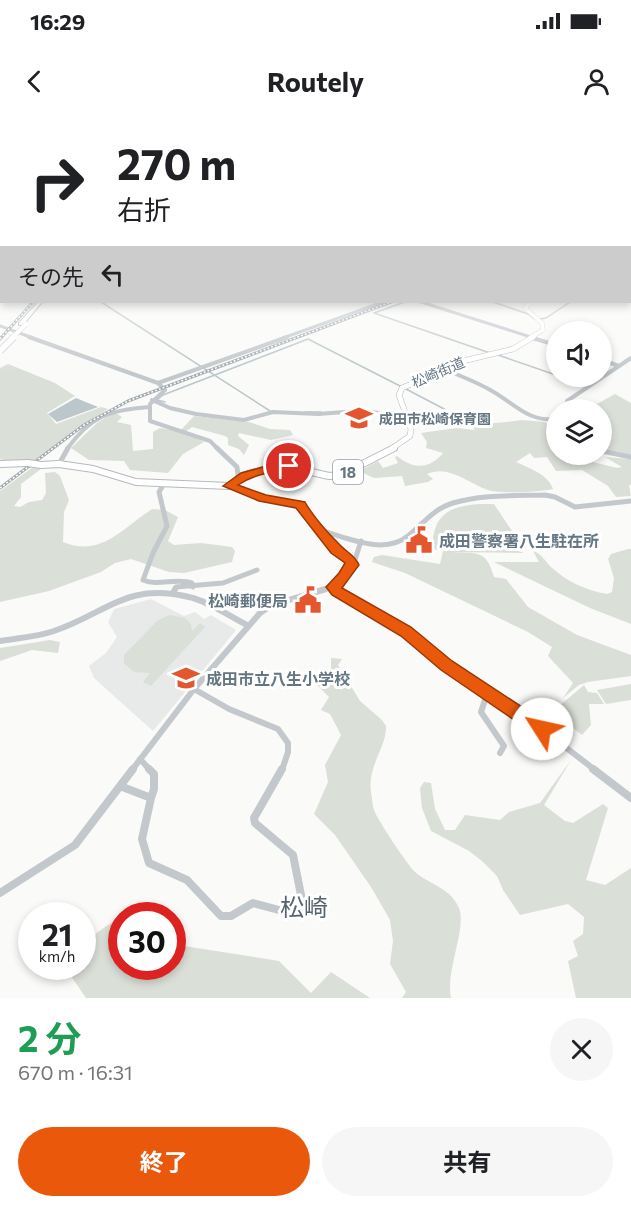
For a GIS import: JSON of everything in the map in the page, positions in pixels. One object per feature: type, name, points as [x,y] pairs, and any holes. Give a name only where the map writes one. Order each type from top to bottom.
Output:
[{"type":"highway","points":[[0,351],[39,303]]},
{"type":"highway","points":[[0,345],[43,303]]},
{"type":"main road","points":[[530,303],[525,308],[545,327],[533,337]]},
{"type":"main road","name":"松崎街道","points":[[409,421],[399,395],[401,389],[467,360],[513,349],[533,337]]},
{"type":"main road","name":"18","points":[[229,486],[241,477],[281,465],[329,476],[341,475],[403,442],[411,432],[409,421]]},
{"type":"main road","points":[[0,464],[58,464],[93,469],[129,481],[229,486]]},
{"type":"street","points":[[158,383],[380,303]]},
{"type":"street","points":[[424,303],[546,342]]},
{"type":"street","points":[[0,332],[2,327],[158,383],[165,390],[152,400],[149,407],[149,418],[152,422],[210,441],[237,466],[238,475],[241,477]]},
{"type":"street","points":[[570,399],[631,358]]},
{"type":"street","points":[[612,363],[620,366]]},
{"type":"street","points":[[444,369],[493,391],[526,416],[546,420]]},
{"type":"street","points":[[152,400],[170,408],[196,414],[244,420],[273,412],[320,414],[359,411],[392,414],[409,421]]},
{"type":"street","points":[[58,464],[68,445],[102,417],[116,409],[149,407]]},
{"type":"street","points":[[612,454],[631,457]]},
{"type":"street","points":[[164,484],[159,492],[167,526],[143,579],[154,585],[185,580],[192,583],[193,587]]},
{"type":"street","points":[[229,486],[264,498],[301,505],[305,514],[319,530],[336,549],[351,561]]},
{"type":"street","points":[[319,530],[378,544],[400,541],[431,513],[451,503],[469,499],[549,496],[575,507],[631,501]]},
{"type":"street","points":[[351,561],[355,560],[361,541]]},
{"type":"street","points":[[0,893],[75,845],[194,688],[247,625],[272,605],[333,587],[344,577],[352,565],[351,561]]},
{"type":"street","points":[[173,594],[176,587],[223,583],[257,570]]},
{"type":"street","points":[[333,587],[345,597],[406,632],[446,666],[542,729],[631,798]]},
{"type":"street","points":[[0,641],[40,635],[64,628],[103,606],[132,596],[154,593],[173,594],[203,602],[247,625]]},
{"type":"street","points":[[140,759],[154,774],[154,789],[142,839],[149,863],[187,880],[221,916],[231,916],[253,903],[298,915],[303,905],[293,855],[255,822],[254,818],[287,755],[286,740],[275,728],[264,721],[234,711],[194,688]]},
{"type":"street","points":[[488,694],[482,712],[504,746],[500,753]]},
{"type":"street","points":[[120,786],[151,798]]},
{"type":"shaded area","points":[[8,364],[55,383],[75,396],[47,413],[56,424],[101,407],[108,409],[33,461],[8,462],[0,459],[0,368]]},
{"type":"shaded area","points":[[615,394],[631,403],[631,455],[612,450],[612,399],[606,399]]},
{"type":"shaded area","points":[[76,398],[98,407],[57,422],[48,414]]},
{"type":"shaded area","points":[[114,412],[122,417],[117,422],[131,425],[133,451],[153,449],[153,432],[160,428],[180,431],[194,416],[249,422],[270,429],[290,430],[293,435],[271,440],[239,433],[238,436],[249,445],[244,455],[239,449],[228,445],[228,438],[225,436],[192,427],[185,432],[204,442],[183,454],[168,473],[130,470],[124,461],[89,460],[71,448],[97,423]]},
{"type":"shaded area","points":[[522,420],[545,422],[546,457],[534,458],[530,453],[516,462],[543,475],[553,489],[520,492],[493,491],[443,471],[427,474],[433,479],[428,482],[405,486],[402,476],[374,478],[359,471],[378,461],[383,468],[398,463],[395,457],[397,456],[410,464],[427,465],[443,453],[426,448],[427,442],[421,433],[456,428],[474,430],[474,426]]},
{"type":"shaded area","points":[[612,458],[631,459],[631,485],[629,485],[631,496],[616,497],[608,486],[582,470],[556,471],[552,465],[605,465],[617,468],[622,467],[612,461]]},
{"type":"shaded area","points":[[33,467],[41,467],[41,469],[21,484],[21,497],[14,506],[20,507],[29,502],[42,500],[46,493],[45,473],[55,472],[60,476],[69,500],[64,512],[63,542],[76,546],[100,544],[152,509],[165,510],[178,517],[168,541],[174,545],[201,543],[232,547],[235,551],[232,562],[184,573],[169,572],[131,559],[115,563],[101,572],[49,591],[0,602],[0,491]]},
{"type":"shaded area","points":[[480,504],[494,504],[524,549],[522,553],[451,552],[479,554],[487,561],[494,577],[506,579],[528,607],[577,635],[631,655],[631,676],[588,682],[579,685],[563,698],[573,683],[548,656],[552,647],[528,632],[405,573],[372,562],[374,557],[382,555],[440,564],[443,551],[450,551],[432,549],[433,537],[439,520],[451,510]]},
{"type":"shaded area","points":[[631,549],[631,624],[590,608],[494,562],[539,562],[533,551],[570,581],[607,594],[612,592],[614,578],[608,559],[611,554]]},
{"type":"shaded area","points":[[151,599],[184,616],[195,612],[204,619],[211,615],[236,630],[153,731],[94,678],[89,666],[106,653],[117,637],[108,622],[114,609]]},
{"type":"shaded area","points":[[170,615],[185,618],[191,624],[192,631],[200,623],[205,627],[151,686],[143,682],[150,673],[134,672],[124,663],[124,655],[158,620]]},
{"type":"shaded area","points":[[50,640],[60,642],[58,653],[32,650],[0,661],[0,648]]},
{"type":"shaded area","points":[[331,658],[342,659],[338,665],[360,701],[386,726],[384,742],[372,774],[371,792],[376,815],[414,871],[450,895],[459,908],[461,917],[451,976],[451,998],[402,998],[406,992],[390,964],[393,941],[390,920],[371,887],[335,835],[314,814],[328,782],[325,765],[341,735],[330,714],[321,710],[329,697],[312,680],[316,675],[331,670]]},
{"type":"shaded area","points":[[631,684],[631,700],[606,704],[597,690]]},
{"type":"shaded area","points":[[584,685],[588,692],[597,693],[604,704],[589,704],[591,725],[582,735],[552,712]]},
{"type":"shaded area","points":[[571,760],[544,805],[565,821],[573,823],[603,804],[608,808],[586,880],[605,885],[631,868],[631,998],[576,998],[568,961],[578,956],[573,941],[583,934],[584,917],[568,904],[520,915],[503,890],[497,876],[469,851],[431,831],[422,808],[420,788],[424,782],[431,783],[435,809],[445,830],[455,830],[465,815],[500,820],[509,812],[540,803]]},
{"type":"shaded area","points":[[108,925],[108,980],[186,980],[186,946],[279,961],[311,993],[331,972],[370,998],[86,998],[74,980],[96,980],[96,934]]},
{"type":"waterway","points":[[103,303],[214,375]]},
{"type":"waterway","points":[[402,303],[374,313],[490,353]]},
{"type":"waterway","points":[[496,303],[528,314],[535,319]]},
{"type":"waterway","points":[[540,319],[546,318],[568,303]]},
{"type":"waterway","points":[[214,375],[308,339],[402,387]]},
{"type":"waterway","points":[[498,355],[546,372]]},
{"type":"waterway","points":[[165,402],[157,400],[163,395],[214,375]]},
{"type":"waterway","points":[[214,375],[270,411]]},
{"type":"waterway","points":[[406,389],[448,411],[470,426]]},
{"type":"waterway","points":[[305,412],[321,412]]},
{"type":"railway","points":[[0,339],[32,303]]},
{"type":"railway","points":[[0,488],[84,425],[128,401],[388,303]]},
{"type":"place","name":"成田市松崎保育園","points":[[359,418]]},
{"type":"place","name":"成田警察署八生駐在所","points":[[419,540]]},
{"type":"place","name":"松崎郵便局","points":[[308,600]]},
{"type":"place","name":"成田市立八生小学校","points":[[186,678]]},
{"type":"district","name":"松崎","points":[[304,906]]},
{"type":"route","points":[[289,466],[281,465],[245,475],[229,486],[270,500],[301,505],[305,514],[336,549],[351,561],[352,565],[344,577],[333,587],[337,592],[406,632],[446,666],[542,729]]}]
